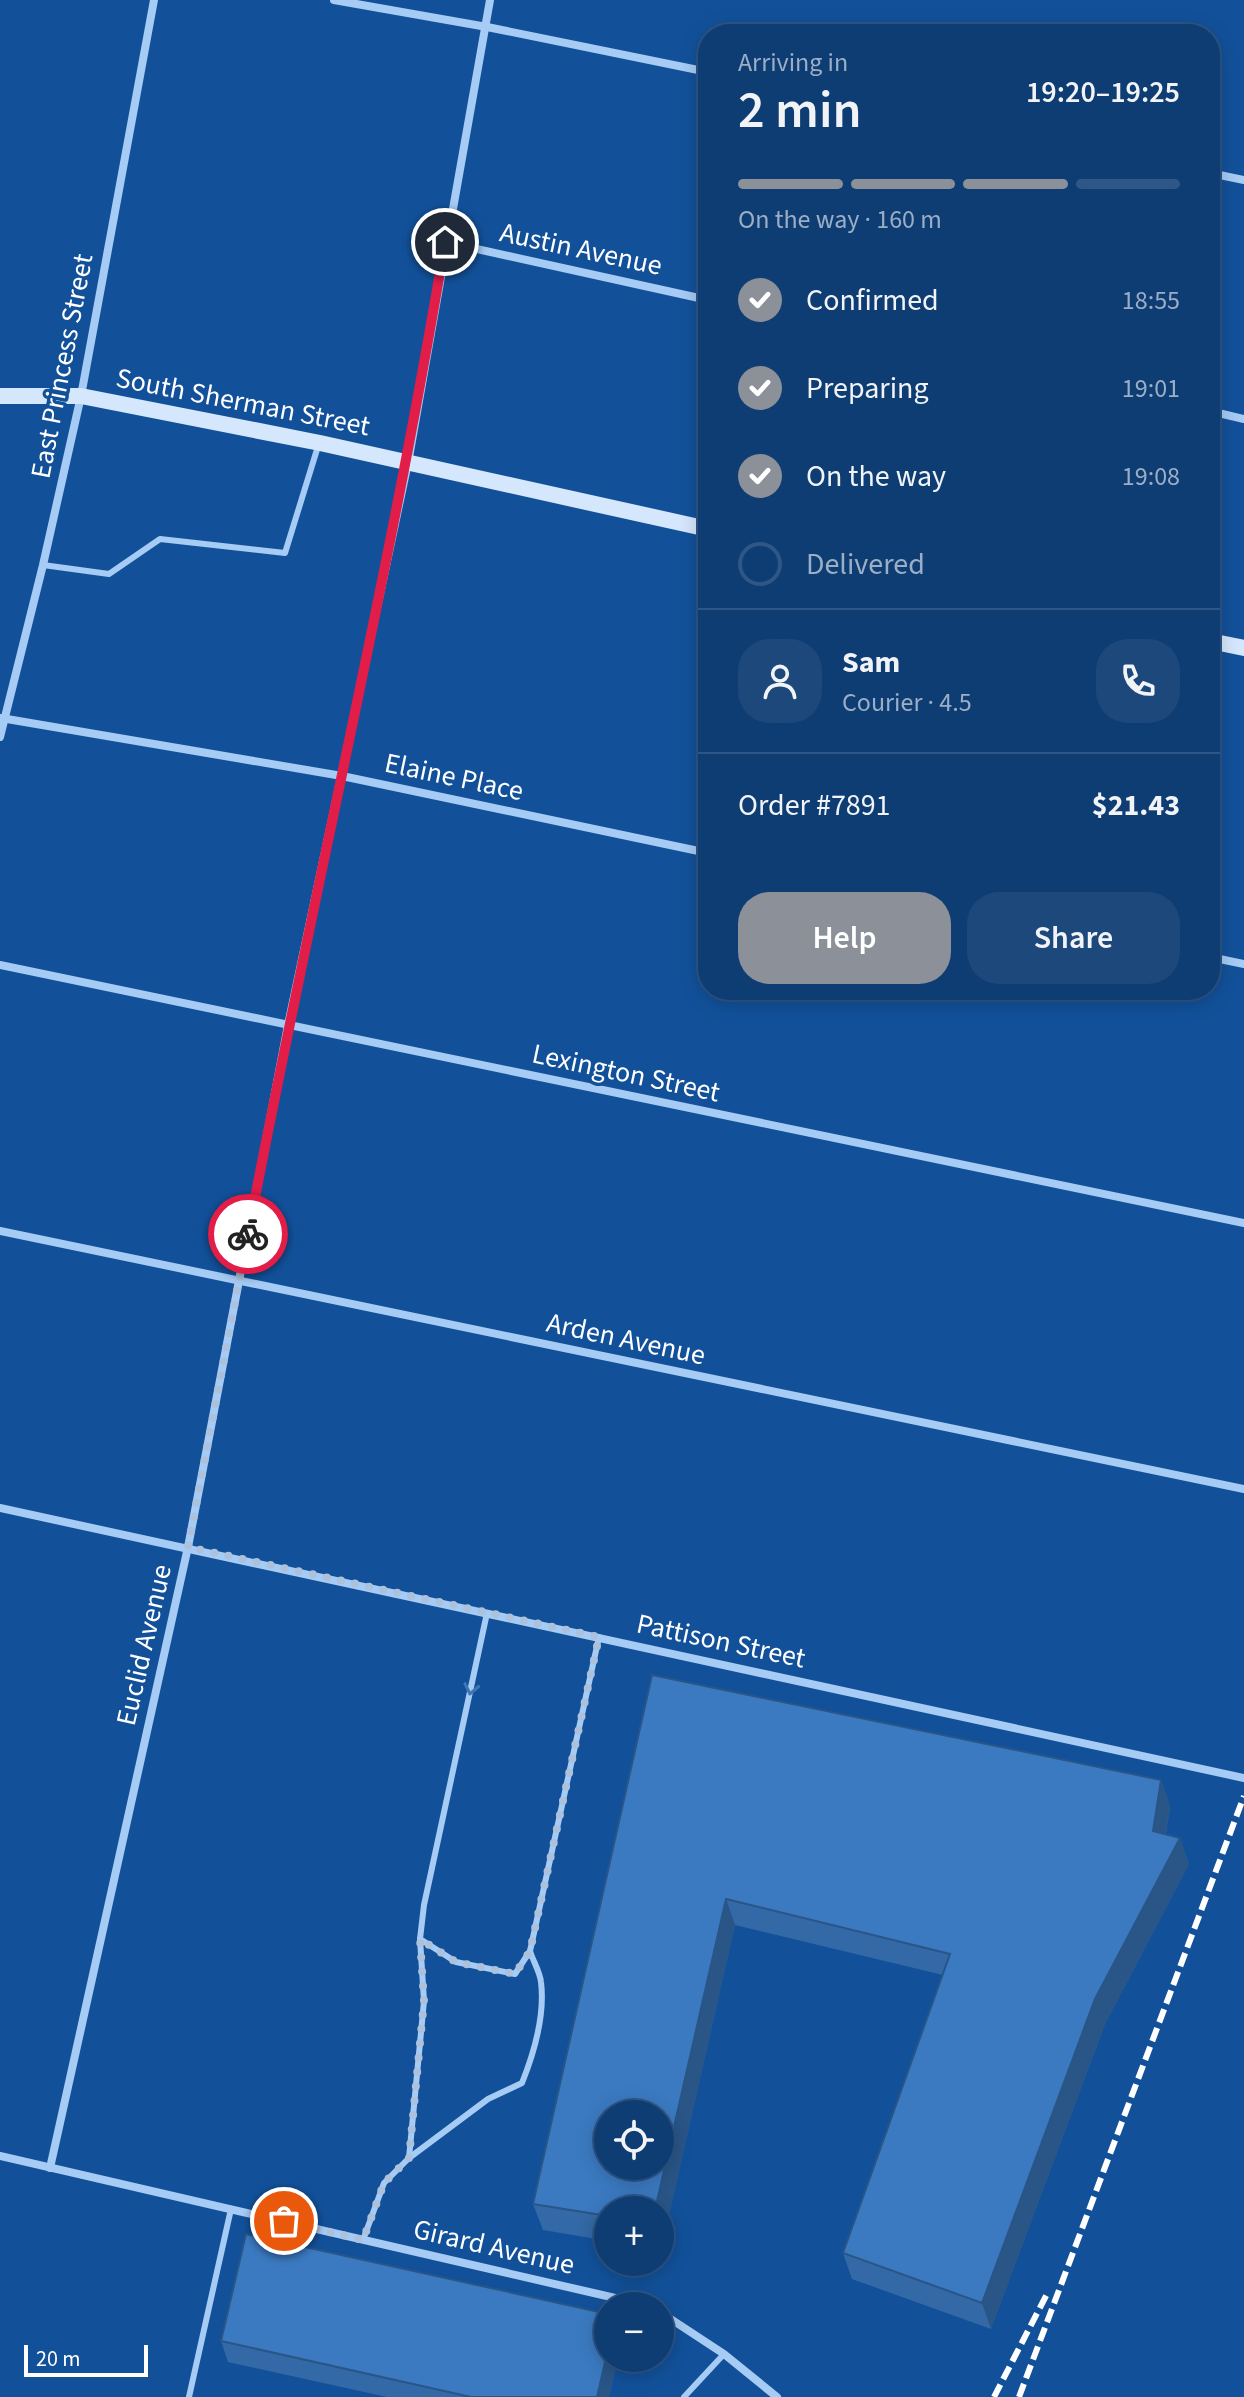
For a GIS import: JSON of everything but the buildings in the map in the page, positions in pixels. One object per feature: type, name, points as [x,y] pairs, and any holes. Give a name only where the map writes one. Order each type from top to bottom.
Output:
[{"type":"main road","name":"South Sherman Street","points":[[0,396],[81,396],[320,443],[698,527]]},
{"type":"main road","points":[[1220,643],[1244,648]]},
{"type":"street","name":"East Princess Street","points":[[0,737],[2,718],[43,565],[81,396],[154,0]]},
{"type":"street","points":[[334,0],[698,70]]},
{"type":"street","name":"Euclid Avenue","points":[[50,2168],[188,1547],[288,1025],[408,463],[490,0]]},
{"type":"street","points":[[1220,175],[1244,180]]},
{"type":"street","name":"Austin Avenue","points":[[445,242],[698,298]]},
{"type":"street","points":[[1220,413],[1244,419]]},
{"type":"street","name":"Elaine Place","points":[[2,718],[342,776],[698,851]]},
{"type":"street","points":[[1220,959],[1244,964]]},
{"type":"street","name":"Lexington Street","points":[[0,965],[1244,1223]]},
{"type":"street","name":"Arden Avenue","points":[[0,1231],[1244,1489]]},
{"type":"street","name":"Pattison Street","points":[[0,1508],[1244,1778]]},
{"type":"street","name":"Girard Avenue","points":[[0,2156],[594,2293]]},
{"type":"street","points":[[674,2321],[724,2354],[777,2397]]},
{"type":"lane","points":[[43,565],[109,574],[160,539],[285,553],[320,443]]},
{"type":"lane","points":[[409,2158],[424,2001],[420,1939],[424,1905],[487,1613]]},
{"type":"lane","points":[[420,1939],[456,1962],[515,1974],[530,1951],[599,1637]]},
{"type":"lane","points":[[363,2240],[384,2183],[409,2158],[488,2099],[522,2083],[533,2054],[540,2009],[541,1981],[530,1951]]},
{"type":"lane","points":[[189,2397],[231,2209]]},
{"type":"lane","points":[[684,2397],[724,2354]]},
{"type":"railway","points":[[1019,2397],[1244,1796]]},
{"type":"railway","points":[[994,2397],[1048,2292]]},
{"type":"way so far","points":[[248,1234],[188,1547],[599,1637],[530,1951],[515,1974],[456,1962],[420,1939],[424,2001],[409,2158],[384,2183],[363,2240],[284,2221]]},
{"type":"route","points":[[248,1234],[288,1025],[408,463],[445,242]]}]
